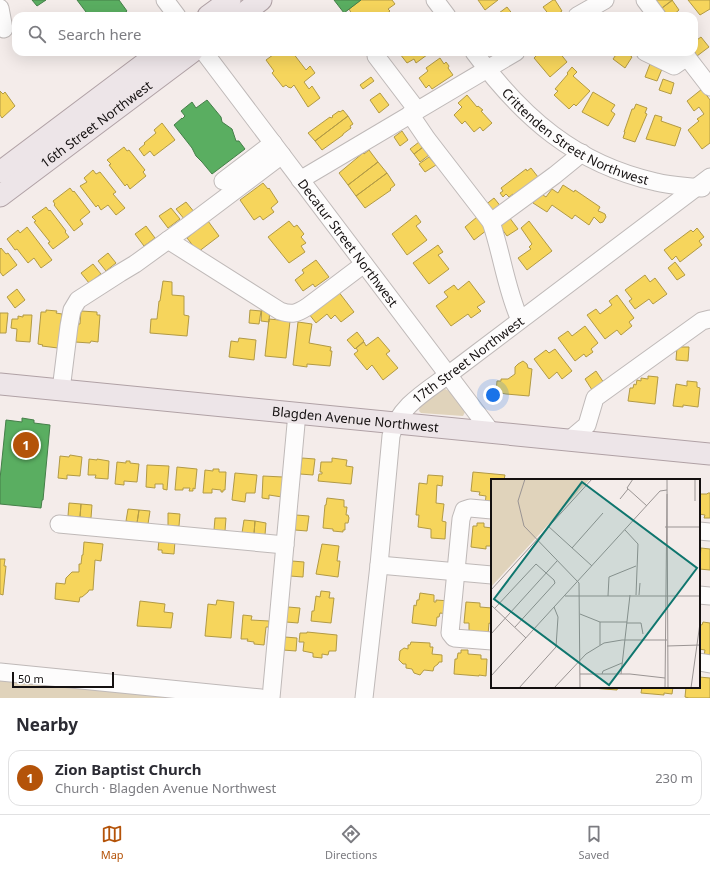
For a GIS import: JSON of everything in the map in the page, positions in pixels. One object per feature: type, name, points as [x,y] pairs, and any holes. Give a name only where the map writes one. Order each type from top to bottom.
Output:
[{"type":"main road","points":[[214,12],[230,0]]},
{"type":"main road","points":[[245,12],[261,0]]},
{"type":"main road","name":"16th Street Northwest","points":[[0,172],[155,56]]},
{"type":"main road","name":"16th Street Northwest","points":[[0,196],[187,56]]},
{"type":"main road","name":"Blagden Avenue Northwest","points":[[0,384],[710,454]]},
{"type":"street","points":[[165,0],[174,12]]},
{"type":"street","points":[[435,0],[444,12]]},
{"type":"street","points":[[587,12],[605,0]]},
{"type":"street","points":[[645,0],[653,12]]},
{"type":"street","points":[[0,8],[4,29]]},
{"type":"street","name":"Decatur Street Northwest","points":[[207,56],[492,433]]},
{"type":"street","points":[[376,56],[413,112],[427,139],[491,222],[514,305],[520,320]]},
{"type":"street","name":"Crittenden Street Northwest","points":[[477,56],[504,90],[528,114],[554,137],[582,153],[618,170],[656,182],[706,184]]},
{"type":"street","points":[[300,180],[509,56]]},
{"type":"street","points":[[653,56],[674,66],[683,56]]},
{"type":"street","points":[[687,56],[710,87]]},
{"type":"street","points":[[223,181],[277,149]]},
{"type":"street","points":[[62,390],[69,326],[72,310],[78,300],[136,264],[168,240],[277,149]]},
{"type":"street","points":[[491,222],[544,184],[582,153]]},
{"type":"street","name":"17th Street Northwest","points":[[364,698],[379,565],[391,436],[395,422],[406,407],[520,320],[706,184]]},
{"type":"street","points":[[168,240],[280,311],[290,314],[299,312],[307,307],[364,264]]},
{"type":"street","points":[[568,441],[587,425],[595,398],[702,321],[710,319]]},
{"type":"street","points":[[271,698],[298,413]]},
{"type":"street","points":[[491,510],[470,508],[464,510],[450,633],[454,638],[491,641]]},
{"type":"street","points":[[59,524],[285,545]]},
{"type":"street","points":[[700,531],[710,532]]},
{"type":"street","points":[[379,565],[491,575]]},
{"type":"street","points":[[700,595],[710,596]]},
{"type":"street","points":[[700,662],[710,664]]},
{"type":"street","points":[[0,672],[261,698]]},
{"type":"shaded area","points":[[445,389],[449,391],[464,410],[465,412],[463,416],[421,413],[419,411],[420,407]]},
{"type":"shaded area","points":[[0,677],[209,698],[0,698]]},
{"type":"building: Homes","points":[[361,0],[392,0],[395,4],[388,9],[390,11],[389,12],[351,12],[349,9]]},
{"type":"building: Homes","points":[[478,0],[498,0],[485,10]]},
{"type":"building: Homes","points":[[555,0],[562,11],[547,12],[543,7]]},
{"type":"building: Homes","points":[[656,0],[673,0],[662,8]]},
{"type":"building: Homes","points":[[672,0],[679,10],[677,12],[665,12],[662,8]]},
{"type":"building: Homes","points":[[688,0],[710,0],[710,9],[700,15]]},
{"type":"building: Homes","points":[[507,7],[511,12],[500,12]]},
{"type":"building: Homes","points":[[701,37],[709,47],[698,55],[698,39]]},
{"type":"building: Homes","points":[[272,56],[295,56],[306,70],[310,66],[315,73],[304,82],[309,89],[312,86],[320,98],[308,107],[294,85],[291,88],[286,85],[283,87],[272,73],[274,71],[266,60]]},
{"type":"building: Homes","points":[[402,56],[426,56],[416,63],[414,59],[407,63]]},
{"type":"building: Homes","points":[[536,56],[562,56],[567,62],[550,77],[534,58]]},
{"type":"building: Homes","points":[[615,56],[632,57],[625,68],[613,59]]},
{"type":"building: Homes","points":[[440,58],[444,64],[446,62],[453,75],[432,89],[429,85],[426,88],[419,78],[428,71],[426,68]]},
{"type":"building: Homes","points":[[650,64],[662,69],[657,81],[645,77]]},
{"type":"building: Homes","points":[[572,67],[577,72],[573,76],[590,91],[576,106],[574,104],[569,109],[554,95],[558,91],[555,89]]},
{"type":"building: Homes","points":[[371,77],[374,81],[363,89],[360,85]]},
{"type":"building: Homes","points":[[663,79],[674,83],[671,94],[659,90]]},
{"type":"building: Homes","points":[[702,89],[710,100],[710,143],[702,149],[688,130],[699,121],[697,119],[704,114],[699,107],[694,111],[687,101]]},
{"type":"building: Homes","points":[[0,91],[3,94],[5,92],[15,106],[2,118],[0,115]]},
{"type":"building: Homes","points":[[593,92],[615,105],[611,111],[615,114],[608,126],[582,112]]},
{"type":"building: Homes","points":[[380,93],[389,105],[379,113],[370,100]]},
{"type":"building: Homes","points":[[467,95],[477,107],[478,106],[483,110],[481,111],[492,123],[483,131],[480,127],[474,132],[465,121],[462,124],[454,115],[462,107],[458,103]]},
{"type":"building: Homes","points":[[636,104],[647,108],[645,113],[647,114],[635,142],[623,138],[632,109],[634,109]]},
{"type":"building: Homes","points":[[343,110],[348,116],[315,141],[308,133],[330,117],[333,117],[332,116],[339,111],[340,112]]},
{"type":"building: Homes","points":[[655,115],[662,117],[661,121],[681,128],[675,146],[646,139]]},
{"type":"building: Homes","points":[[348,116],[353,124],[350,126],[351,128],[322,150],[315,141]]},
{"type":"building: Homes","points":[[162,123],[175,140],[154,156],[150,151],[144,156],[139,149],[156,133],[154,130]]},
{"type":"building: Homes","points":[[402,131],[408,140],[400,146],[394,137]]},
{"type":"building: Homes","points":[[419,142],[423,147],[414,154],[410,149]]},
{"type":"building: Homes","points":[[124,147],[127,151],[129,150],[145,170],[143,172],[146,176],[130,189],[127,184],[125,186],[109,165],[111,164],[107,160]]},
{"type":"building: Homes","points":[[423,147],[429,155],[420,162],[414,154]]},
{"type":"building: Homes","points":[[369,150],[378,162],[348,185],[339,173],[363,153],[364,154]]},
{"type":"building: Homes","points":[[429,157],[436,165],[425,172],[419,164]]},
{"type":"building: Homes","points":[[378,162],[387,173],[356,196],[348,185]]},
{"type":"building: Homes","points":[[531,168],[538,177],[515,197],[513,194],[509,197],[506,194],[503,197],[500,193],[503,191],[501,188],[526,169],[527,171]]},
{"type":"building: Homes","points":[[93,170],[96,174],[100,172],[116,192],[113,194],[125,208],[116,215],[108,205],[101,210],[98,205],[96,207],[80,186],[87,182],[84,178]]},
{"type":"building: Homes","points":[[387,173],[395,185],[390,189],[391,190],[365,208],[356,196]]},
{"type":"building: Homes","points":[[263,183],[268,189],[269,188],[278,202],[271,208],[274,212],[263,220],[260,216],[254,220],[240,200]]},
{"type":"building: Homes","points":[[563,185],[574,192],[575,190],[600,207],[598,211],[605,214],[606,217],[603,222],[600,223],[594,217],[589,225],[575,215],[572,219],[552,205],[547,212],[533,203],[540,193],[546,197],[552,189],[558,193]]},
{"type":"building: Homes","points":[[70,188],[90,212],[80,220],[83,224],[74,231],[54,205],[55,204],[53,201]]},
{"type":"building: Homes","points":[[494,198],[502,208],[492,216],[484,206]]},
{"type":"building: Homes","points":[[186,202],[195,213],[185,220],[176,209]]},
{"type":"building: Homes","points":[[46,207],[49,211],[50,210],[69,237],[53,249],[48,243],[50,242],[34,222],[36,221],[32,217]]},
{"type":"building: Homes","points":[[171,208],[180,219],[168,228],[159,216]]},
{"type":"building: Homes","points":[[416,215],[421,222],[416,226],[427,240],[407,255],[392,234]]},
{"type":"building: Homes","points":[[477,217],[487,230],[474,240],[465,227]]},
{"type":"building: Homes","points":[[509,217],[518,229],[507,236],[499,225]]},
{"type":"building: Homes","points":[[208,221],[219,236],[198,252],[187,238]]},
{"type":"building: Homes","points":[[289,221],[294,227],[297,225],[304,234],[301,237],[306,243],[301,246],[305,252],[289,263],[268,237]]},
{"type":"building: Homes","points":[[529,221],[552,251],[527,270],[518,258],[531,249],[529,247],[532,244],[521,228]]},
{"type":"building: Homes","points":[[146,226],[155,238],[144,246],[135,234]]},
{"type":"building: Homes","points":[[27,227],[52,260],[41,268],[34,258],[28,263],[17,249],[15,250],[7,239],[18,230],[20,233]]},
{"type":"building: Homes","points":[[697,228],[704,237],[699,241],[702,245],[680,262],[676,256],[672,260],[664,250],[691,230],[693,232]]},
{"type":"building: Homes","points":[[438,245],[443,252],[438,255],[449,269],[429,284],[413,263]]},
{"type":"building: Homes","points":[[1,248],[6,254],[8,253],[17,265],[3,276],[0,272]]},
{"type":"building: Homes","points":[[108,253],[116,263],[106,271],[98,261]]},
{"type":"building: Homes","points":[[316,260],[329,277],[315,287],[313,284],[303,291],[295,280],[304,273],[302,270]]},
{"type":"building: Homes","points":[[675,262],[685,275],[677,280],[668,268]]},
{"type":"building: Homes","points":[[93,264],[101,274],[89,283],[81,273]]},
{"type":"building: Homes","points":[[645,275],[650,282],[655,278],[667,294],[653,304],[649,299],[635,309],[629,301],[632,299],[625,290]]},
{"type":"building: Homes","points":[[163,281],[172,282],[172,295],[184,296],[184,315],[189,316],[187,336],[150,333],[151,319],[157,319]]},
{"type":"building: Homes","points":[[469,281],[485,302],[477,307],[481,311],[471,318],[468,314],[451,326],[436,306],[448,297],[444,292],[454,285],[458,290]]},
{"type":"building: Homes","points":[[17,289],[25,300],[15,308],[7,297]]},
{"type":"building: Homes","points":[[338,291],[354,312],[341,322],[335,315],[331,319],[327,314],[316,323],[309,314]]},
{"type":"building: Homes","points":[[617,295],[634,318],[629,322],[632,326],[621,335],[617,330],[605,339],[587,315],[596,309],[600,314],[612,305],[609,301]]},
{"type":"building: Homes","points":[[262,306],[270,307],[269,322],[261,321]]},
{"type":"building: Homes","points":[[46,310],[57,311],[56,313],[62,314],[58,348],[38,344],[41,312],[46,312]]},
{"type":"building: Homes","points":[[250,310],[261,311],[259,324],[249,323]]},
{"type":"building: Homes","points":[[81,311],[97,312],[97,315],[100,315],[98,342],[75,342],[77,324],[80,324]]},
{"type":"building: Homes","points":[[0,313],[8,313],[6,333],[0,333]]},
{"type":"building: Homes","points":[[23,315],[32,315],[30,342],[16,341],[17,329],[11,328],[12,319],[18,319],[18,316],[23,317]]},
{"type":"building: Homes","points":[[269,319],[290,321],[286,358],[265,356]]},
{"type":"building: Homes","points":[[298,322],[312,324],[309,343],[331,347],[330,351],[332,351],[330,366],[307,364],[307,367],[293,365]]},
{"type":"building: Homes","points":[[585,326],[598,343],[591,349],[593,352],[586,357],[584,354],[575,361],[558,338],[568,331],[572,336]]},
{"type":"building: Homes","points":[[357,332],[364,341],[355,349],[347,340]]},
{"type":"building: Homes","points":[[378,337],[390,351],[386,354],[398,368],[383,380],[372,365],[367,370],[354,354],[358,351],[356,348],[364,342],[366,346]]},
{"type":"building: Homes","points":[[239,338],[256,340],[254,360],[229,357],[231,341],[238,342]]},
{"type":"building: Homes","points":[[677,347],[689,347],[688,361],[676,360]]},
{"type":"building: Homes","points":[[555,349],[572,371],[562,379],[557,372],[549,379],[534,359],[546,350],[549,353]]},
{"type":"building: Homes","points":[[523,361],[527,364],[528,368],[532,369],[529,396],[496,392],[497,381],[501,381],[501,379],[508,379],[515,374],[515,367]]},
{"type":"building: Homes","points":[[596,371],[604,383],[594,393],[585,379]]},
{"type":"building: Homes","points":[[648,376],[658,377],[655,404],[628,401],[630,388],[633,388],[634,384],[636,385],[637,380],[641,381],[641,378],[648,379]]},
{"type":"building: Homes","points":[[687,381],[697,382],[697,387],[700,388],[698,407],[683,405],[683,407],[673,406],[676,384],[687,386]]},
{"type":"building: Homes","points":[[70,455],[82,457],[80,476],[67,475],[67,479],[58,478],[60,456],[69,457]]},
{"type":"building: Homes","points":[[302,458],[315,459],[313,475],[300,474]]},
{"type":"building: Homes","points":[[332,458],[347,460],[346,466],[353,467],[351,484],[318,481],[319,474],[322,474],[322,472],[320,472],[321,462],[332,462]]},
{"type":"building: Homes","points":[[89,459],[109,461],[108,479],[95,478],[96,475],[88,475]]},
{"type":"building: Homes","points":[[126,461],[139,464],[137,482],[124,481],[124,485],[115,484],[117,462],[126,463]]},
{"type":"building: Homes","points":[[147,465],[169,466],[167,490],[163,489],[163,484],[155,484],[155,488],[146,487]]},
{"type":"building: Homes","points":[[177,467],[197,469],[195,489],[193,488],[193,491],[189,491],[190,488],[175,490]]},
{"type":"building: Homes","points":[[213,469],[219,469],[219,472],[226,472],[225,490],[221,492],[221,490],[212,489],[212,493],[203,493],[205,470],[213,471]]},
{"type":"building: Homes","points":[[473,472],[505,475],[504,479],[491,479],[491,504],[485,504],[486,496],[479,495],[480,492],[471,491]]},
{"type":"building: Homes","points":[[235,473],[257,475],[255,493],[246,493],[245,502],[232,500]]},
{"type":"building: Homes","points":[[428,475],[443,476],[442,486],[437,485],[436,503],[444,504],[442,521],[446,522],[445,539],[431,538],[431,529],[418,527],[419,515],[416,515],[419,483],[427,484]]},
{"type":"building: Homes","points":[[263,476],[283,477],[282,497],[269,495],[269,499],[262,498]]},
{"type":"building: Homes","points":[[710,493],[710,518],[704,518],[705,515],[700,514],[700,494]]},
{"type":"building: Homes","points":[[327,498],[344,500],[344,507],[347,507],[346,515],[348,515],[349,518],[348,523],[345,523],[345,530],[343,530],[343,532],[323,528]]},
{"type":"building: Homes","points":[[69,503],[81,504],[80,517],[68,516]]},
{"type":"building: Homes","points":[[81,504],[92,505],[91,518],[80,517]]},
{"type":"building: Homes","points":[[128,509],[139,510],[137,523],[126,521]]},
{"type":"building: Homes","points":[[139,510],[150,511],[148,524],[137,523]]},
{"type":"building: Homes","points":[[168,513],[180,514],[179,526],[168,526]]},
{"type":"building: Homes","points":[[296,515],[309,516],[307,531],[295,530]]},
{"type":"building: Homes","points":[[215,518],[226,518],[225,531],[214,530]]},
{"type":"building: Homes","points":[[244,520],[255,521],[254,534],[242,533]]},
{"type":"building: Homes","points":[[255,521],[266,523],[265,535],[254,534]]},
{"type":"building: Homes","points":[[477,523],[484,523],[484,527],[491,528],[491,546],[486,546],[486,549],[471,547],[473,526],[477,526]]},
{"type":"building: Homes","points":[[159,540],[175,541],[174,554],[162,553],[162,550],[158,550]]},
{"type":"building: Homes","points":[[84,542],[103,544],[101,561],[95,560],[93,590],[89,590],[82,597],[80,597],[79,602],[55,599],[56,583],[65,584],[66,578],[72,572],[79,572],[79,564],[81,564]]},
{"type":"building: Homes","points":[[322,544],[339,546],[337,561],[340,561],[338,577],[316,574]]},
{"type":"building: Homes","points":[[701,548],[710,549],[710,570],[700,569]]},
{"type":"building: Homes","points":[[0,559],[5,559],[4,566],[6,566],[3,595],[0,594]]},
{"type":"building: Homes","points":[[292,561],[304,562],[303,577],[290,576]]},
{"type":"building: Homes","points":[[321,591],[330,592],[329,598],[334,598],[331,623],[311,621],[316,596],[320,597]]},
{"type":"building: Homes","points":[[420,593],[434,595],[434,602],[436,602],[436,600],[450,601],[448,614],[440,613],[439,617],[437,617],[436,626],[412,623],[414,605],[416,606],[417,600],[419,600]]},
{"type":"building: Homes","points":[[217,600],[234,602],[231,638],[205,636],[208,604],[216,605]]},
{"type":"building: Homes","points":[[140,601],[165,604],[164,612],[173,613],[171,628],[137,626]]},
{"type":"building: Homes","points":[[466,602],[480,603],[480,607],[491,608],[491,624],[489,623],[488,635],[469,632],[469,623],[464,623]]},
{"type":"building: Homes","points":[[288,607],[300,608],[298,623],[286,622]]},
{"type":"building: Homes","points":[[243,615],[252,616],[251,620],[269,621],[269,627],[266,627],[264,645],[254,644],[254,642],[247,641],[248,639],[241,639]]},
{"type":"building: Homes","points":[[703,622],[710,623],[710,657],[704,656],[705,650],[700,649],[700,624],[702,625]]},
{"type":"building: Homes","points":[[307,632],[337,635],[336,651],[329,651],[328,655],[322,654],[322,658],[313,657],[313,653],[303,651],[304,642],[299,642],[300,633]]},
{"type":"building: Homes","points":[[285,637],[297,638],[296,651],[283,650]]},
{"type":"building: Homes","points":[[411,642],[430,643],[430,647],[433,647],[432,654],[442,655],[442,662],[439,662],[434,667],[433,671],[424,670],[420,675],[414,673],[412,669],[406,668],[406,664],[403,664],[399,660],[400,651],[404,648],[408,649],[408,645],[410,645]]},
{"type":"building: Homes","points":[[461,650],[468,650],[468,654],[481,655],[481,659],[487,659],[486,676],[454,674],[455,659],[457,659],[458,653],[461,653]]},
{"type":"building: Homes","points":[[700,677],[710,678],[710,698],[685,697],[686,688],[700,688]]},
{"type":"building: Homes","points":[[592,688],[618,688],[617,690]]},
{"type":"building: Homes","points":[[642,688],[673,688],[672,694],[664,693],[664,695],[641,693]]},
{"type":"building: Public","points":[[32,0],[46,0],[37,6]]},
{"type":"building: Public","points":[[77,0],[119,0],[127,11],[126,12],[86,12]]},
{"type":"building: Public","points":[[334,0],[361,0],[345,12],[343,12]]},
{"type":"building: Public","points":[[207,100],[221,117],[222,122],[232,129],[236,141],[239,141],[245,149],[212,174],[196,156],[192,148],[174,125],[185,116],[181,111],[192,102],[196,108]]},
{"type":"building: Public","points":[[22,418],[34,420],[34,423],[50,425],[41,508],[0,504],[0,479],[6,420],[22,422]]},
{"type":"place","name":"Zion Baptist Church","points":[[26,445]]}]
